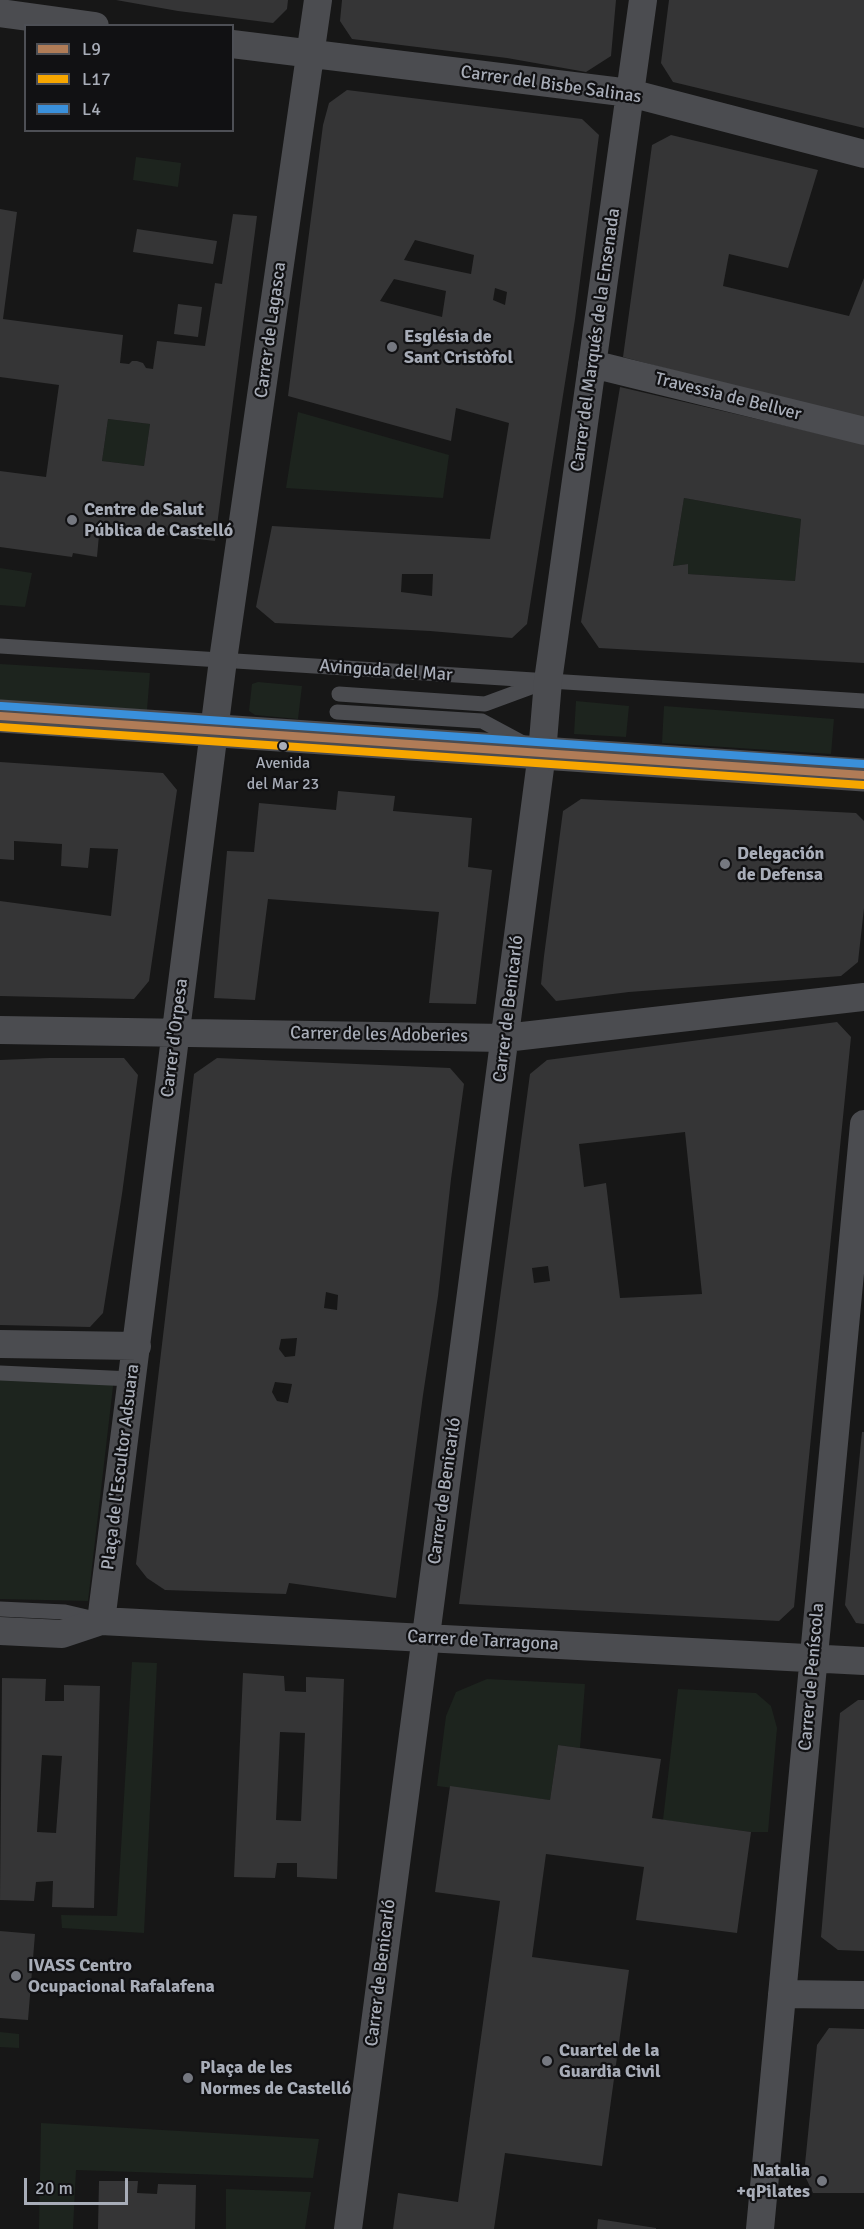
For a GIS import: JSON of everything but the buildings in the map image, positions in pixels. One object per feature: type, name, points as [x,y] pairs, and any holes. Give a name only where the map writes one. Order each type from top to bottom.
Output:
[{"type":"street","name":"Carrer de Lagasca","points":[[223,660],[318,0]]},
{"type":"street","name":"Carrer del Marqués de la Ensenada","points":[[548,681],[643,0]]},
{"type":"street","points":[[0,13],[80,24]]},
{"type":"street","name":"Carrer del Bisbe Salinas","points":[[234,44],[630,93],[864,154]]},
{"type":"street","name":"Travessia de Bellver","points":[[592,364],[864,430]]},
{"type":"street","points":[[215,731],[223,660]]},
{"type":"street","points":[[542,753],[548,681]]},
{"type":"street","points":[[0,716],[864,775]]},
{"type":"street","name":"Carrer d'Orpesa","points":[[137,1346],[215,731]]},
{"type":"street","name":"Carrer de Benicarló","points":[[348,2229],[542,753]]},
{"type":"street","name":"Carrer de les Adoberies","points":[[0,1030],[505,1038],[864,997]]},
{"type":"street","name":"Carrer de Peníscola","points":[[760,2229],[864,1124]]},
{"type":"street","name":"Plaça de l'Escultor Adsuara","points":[[0,1344],[137,1346],[101,1621]]},
{"type":"street","points":[[0,1631],[62,1634],[101,1621]]},
{"type":"street","name":"Carrer de Tarragona","points":[[101,1621],[864,1661]]},
{"type":"street","points":[[782,1994],[864,1995]]},
{"type":"lane","name":"Avinguda del Mar","points":[[0,646],[864,700]]},
{"type":"lane","points":[[339,694],[485,704],[548,681]]},
{"type":"lane","points":[[337,712],[482,721],[542,753]]},
{"type":"lane","points":[[0,1373],[132,1380]]},
{"type":"lane","points":[[0,1610],[65,1612],[101,1621]]},
{"type":"shaded area","points":[[136,157],[181,163],[178,187],[133,180]]},
{"type":"shaded area","points":[[298,412],[449,455],[443,498],[286,488]]},
{"type":"shaded area","points":[[108,419],[150,424],[144,466],[102,461]]},
{"type":"shaded area","points":[[684,498],[801,519],[795,581],[688,574],[688,564],[673,566]]},
{"type":"shaded area","points":[[0,568],[32,573],[25,607],[0,605]]},
{"type":"shaded area","points":[[0,664],[150,673],[147,710],[0,701]]},
{"type":"shaded area","points":[[258,682],[302,686],[298,719],[255,715],[249,711],[252,684]]},
{"type":"shaded area","points":[[576,701],[629,706],[626,737],[574,734]]},
{"type":"shaded area","points":[[664,706],[834,719],[831,754],[662,743]]},
{"type":"shaded area","points":[[0,1372],[114,1378],[88,1601],[0,1599]]},
{"type":"shaded area","points":[[132,1662],[157,1663],[144,1933],[62,1928],[61,1915],[117,1916]]},
{"type":"shaded area","points":[[487,1679],[585,1684],[580,1748],[558,1745],[550,1800],[437,1786],[446,1716],[456,1692]]},
{"type":"shaded area","points":[[678,1689],[756,1693],[771,1706],[777,1728],[768,1832],[751,1832],[663,1820]]},
{"type":"shaded area","points":[[0,2032],[19,2034],[19,2048],[0,2047]]},
{"type":"shaded area","points":[[41,2123],[319,2139],[313,2178],[76,2170],[73,2229],[39,2229]]},
{"type":"shaded area","points":[[226,2189],[311,2192],[305,2229],[226,2229]]},
{"type":"transit line","name":"L4","points":[[1,706],[864,764]]},
{"type":"transit line","name":"L9","points":[[0,716],[864,775]]},
{"type":"transit line","name":"L17","points":[[0,727],[863,785]]},
{"type":"place","name":"Església de Sant Cristòfol","points":[[392,347]]},
{"type":"place","name":"Centre de Salut Pública de Castelló","points":[[72,520]]},
{"type":"place","name":"Avenida del Mar 23","points":[[283,746]]},
{"type":"place","name":"Delegación de Defensa","points":[[725,864]]},
{"type":"place","name":"IVASS Centro Ocupacional Rafalafena","points":[[16,1976]]},
{"type":"place","name":"Cuartel de la Guardia Civil","points":[[547,2061]]},
{"type":"place","name":"Plaça de les Normes de Castelló","points":[[188,2078]]},
{"type":"place","name":"Natalia +qPilates","points":[[822,2181]]}]
